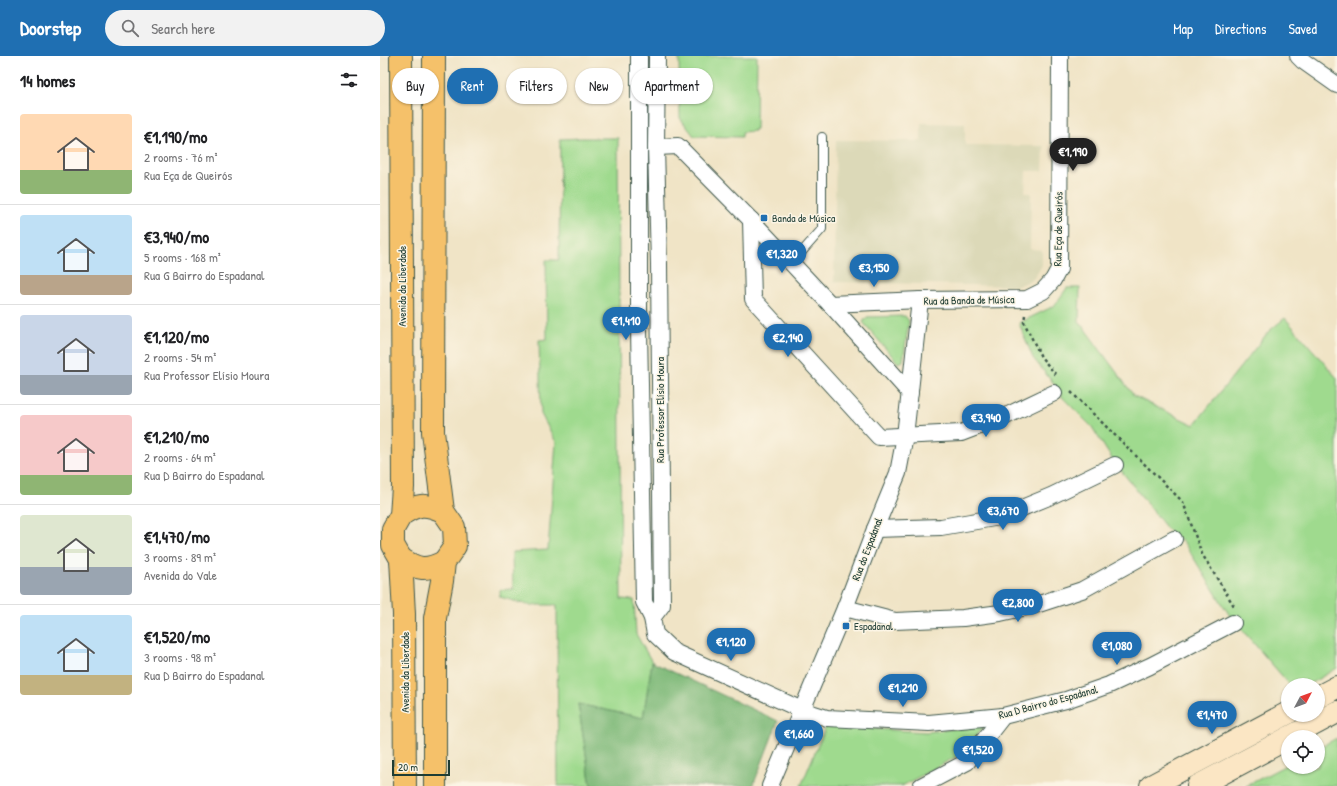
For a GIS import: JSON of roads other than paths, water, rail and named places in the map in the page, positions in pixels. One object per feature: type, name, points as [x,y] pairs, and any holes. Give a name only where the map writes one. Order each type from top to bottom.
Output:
[{"type":"main road","name":"Avenida da Liberdade","points":[[401,56],[404,487],[401,515],[393,529],[393,545],[401,559],[404,614],[405,786]]},
{"type":"main road","points":[[434,56],[433,432],[443,512],[454,527],[455,546],[444,562],[435,618],[435,786]]},
{"type":"main road","points":[[401,515],[414,507],[429,506],[443,512]]},
{"type":"main road","points":[[401,559],[414,567],[430,568],[444,562]]},
{"type":"main road","points":[[1325,693],[1337,687]]},
{"type":"main road","points":[[1304,730],[1337,712]]},
{"type":"main road","points":[[1151,786],[1281,718]]},
{"type":"main road","points":[[1198,786],[1281,742]]},
{"type":"street","name":"Rua Professor Elísio Moura","points":[[639,56],[639,330],[644,602],[652,618],[655,634],[674,652],[802,710]]},
{"type":"street","name":"Rua Professor Elísio Moura","points":[[652,618],[662,605],[659,264],[656,147],[657,56]]},
{"type":"street","name":"Rua Eça de Queirós","points":[[1053,280],[1059,269],[1060,56]]},
{"type":"street","points":[[1298,56],[1337,85]]},
{"type":"street","points":[[656,147],[678,146],[792,263],[910,392]]},
{"type":"street","points":[[751,220],[753,299],[879,437],[961,433],[1008,415],[1061,387]]},
{"type":"street","name":"Rua da Banda de Música","points":[[830,304],[920,300],[1027,299],[1043,291],[1053,280]]},
{"type":"street","name":"Rua do Espadanal","points":[[770,786],[845,608],[898,473],[905,436],[920,300]]},
{"type":"street","points":[[875,529],[941,526],[1000,517],[1052,496],[1115,465]]},
{"type":"street","points":[[845,608],[895,621],[963,618],[1000,613],[1039,604],[1082,590],[1174,539]]},
{"type":"street","name":"Rua D Bairro do Espadanal","points":[[802,710],[826,718],[929,723],[1003,716],[1066,700],[1109,685],[1150,666],[1233,623]]},
{"type":"street","points":[[921,786],[967,762],[1003,716]]},
{"type":"lane","points":[[792,263],[822,229],[822,137]]},
{"type":"place","name":"Banda de Música","points":[[764,218]]},
{"type":"place","name":"Espadanal","points":[[846,626]]}]
